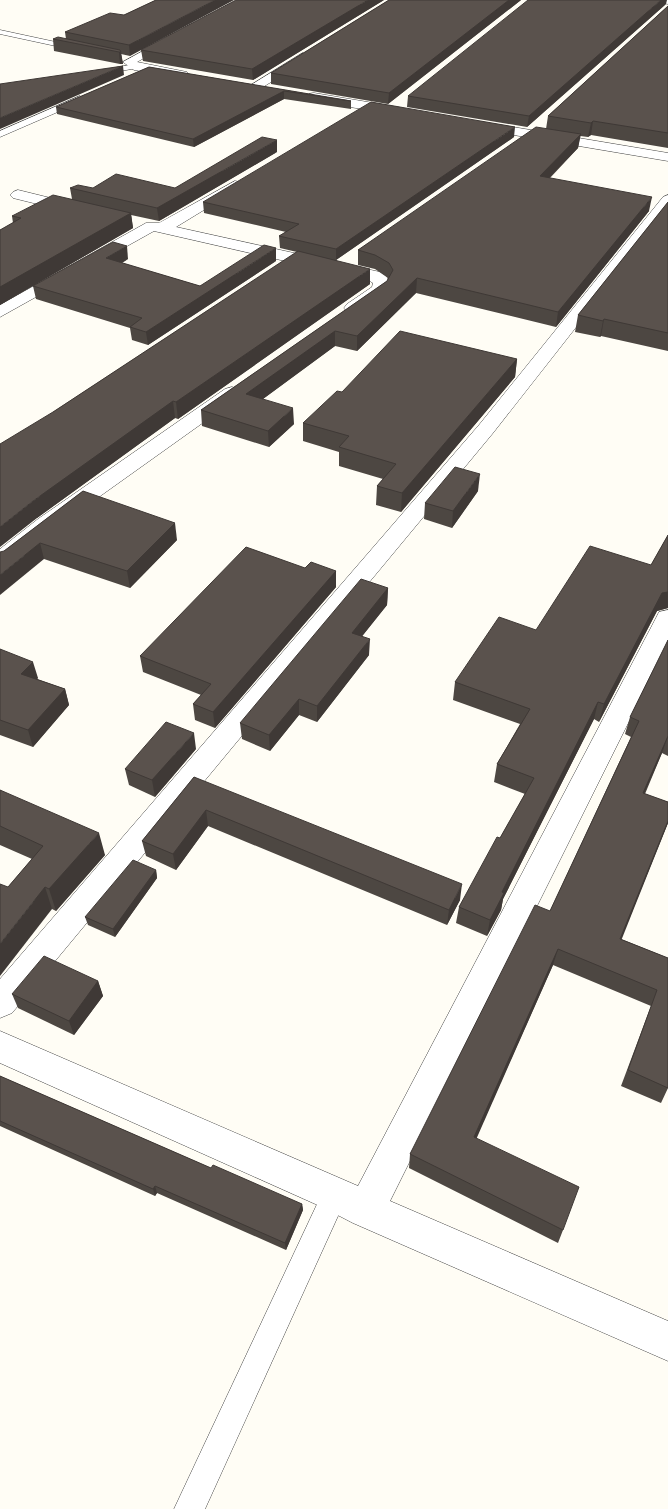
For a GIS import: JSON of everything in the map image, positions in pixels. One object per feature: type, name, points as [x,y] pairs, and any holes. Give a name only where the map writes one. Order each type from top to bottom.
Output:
[{"type":"street","points":[[660,0],[668,1]]},
{"type":"street","points":[[130,65],[185,31]]},
{"type":"street","points":[[273,90],[250,86],[312,51]]},
{"type":"street","points":[[130,65],[198,77]]},
{"type":"street","points":[[302,95],[420,115]]},
{"type":"street","points":[[392,110],[408,98]]},
{"type":"street","points":[[351,116],[368,106]]},
{"type":"street","points":[[515,145],[546,120]]},
{"type":"street","points":[[466,123],[668,157]]},
{"type":"street","points":[[0,312],[248,177]]},
{"type":"street","points":[[18,195],[95,212]]},
{"type":"street","points":[[0,1002],[486,429],[668,200]]},
{"type":"street","points":[[133,221],[374,276],[380,280],[382,284],[379,290],[338,318]]},
{"type":"street","points":[[339,268],[355,257]]},
{"type":"street","points":[[278,270],[294,259]]},
{"type":"street","points":[[0,561],[46,524],[249,381]]},
{"type":"street","points":[[351,1202],[668,618]]},
{"type":"street","points":[[0,1047],[668,1341]]},
{"type":"lane","points":[[0,32],[86,50]]},
{"type":"lane","points":[[86,74],[130,65]]},
{"type":"lane","points":[[0,134],[88,96]]},
{"type":"lane","points":[[189,1509],[351,1202]]},
{"type":"building","points":[[156,0],[215,0],[129,45],[65,32],[110,13],[124,15]]},
{"type":"building","points":[[236,0],[368,0],[252,69],[141,50]]},
{"type":"building","points":[[389,0],[509,0],[389,93],[271,73]]},
{"type":"building","points":[[528,0],[661,0],[529,116],[408,96]]},
{"type":"building","points":[[668,6],[668,133],[548,116]]},
{"type":"building","points":[[58,37],[120,50],[121,52],[53,39]]},
{"type":"building","points":[[123,66],[0,118],[0,84]]},
{"type":"building","points":[[149,67],[351,101],[284,91],[193,139],[56,107]]},
{"type":"building","points":[[371,102],[515,127],[336,249],[279,236],[299,224],[203,202]]},
{"type":"building","points":[[536,127],[581,134],[540,176],[652,197],[558,312],[417,278],[357,336],[335,331],[246,394],[293,408],[268,431],[201,410],[387,281],[393,270],[389,263],[375,255],[358,250]]},
{"type":"building","points":[[262,137],[277,140],[157,208],[70,188],[78,185],[93,188],[116,174],[175,188]]},
{"type":"building","points":[[53,195],[131,213],[0,287],[0,230],[21,218],[12,216]]},
{"type":"building","points":[[668,202],[668,333],[578,315]]},
{"type":"building","points":[[113,242],[127,246],[106,258],[200,286],[264,245],[276,248],[146,332],[130,327],[142,318],[33,286]]},
{"type":"building","points":[[298,251],[370,269],[176,402],[173,401],[33,501],[0,527],[0,444],[53,412]]},
{"type":"building","points":[[400,331],[517,359],[402,493],[377,486],[396,464],[339,447],[349,436],[303,423],[337,391],[342,392]]},
{"type":"building","points":[[455,467],[480,474],[453,511],[425,503]]},
{"type":"building","points":[[83,491],[175,523],[127,571],[40,543],[0,575],[0,552],[4,551]]},
{"type":"building","points":[[668,535],[668,592],[662,593],[604,704],[598,702],[502,892],[504,893],[490,920],[459,907],[497,837],[500,838],[534,778],[497,764],[530,709],[455,682],[499,617],[536,630],[590,546],[651,565]]},
{"type":"building","points":[[246,547],[305,568],[311,562],[336,571],[213,712],[193,704],[211,684],[140,656]]},
{"type":"building","points":[[361,579],[388,588],[352,633],[370,639],[317,706],[299,699],[269,735],[240,723]]},
{"type":"building","points":[[668,640],[668,736],[643,793],[668,802],[668,821],[620,939],[668,958],[668,1088],[628,1070],[657,990],[558,949],[474,1137],[579,1187],[563,1230],[410,1154],[535,905],[550,911],[639,721],[630,717]]},
{"type":"building","points":[[0,649],[33,662],[21,674],[65,689],[28,730],[0,720]]},
{"type":"building","points":[[166,722],[194,733],[152,780],[125,769]]},
{"type":"building","points":[[194,777],[462,884],[449,910],[206,810],[173,854],[142,841]]},
{"type":"building","points":[[0,790],[99,833],[49,889],[45,887],[0,944],[0,884],[8,887],[43,846],[0,826]]},
{"type":"building","points":[[133,860],[156,870],[113,929],[85,917]]},
{"type":"building","points":[[44,956],[98,981],[69,1021],[12,994]]},
{"type":"building","points":[[0,1076],[211,1168],[213,1165],[302,1204],[285,1243],[155,1186],[153,1189],[0,1121]]}]
